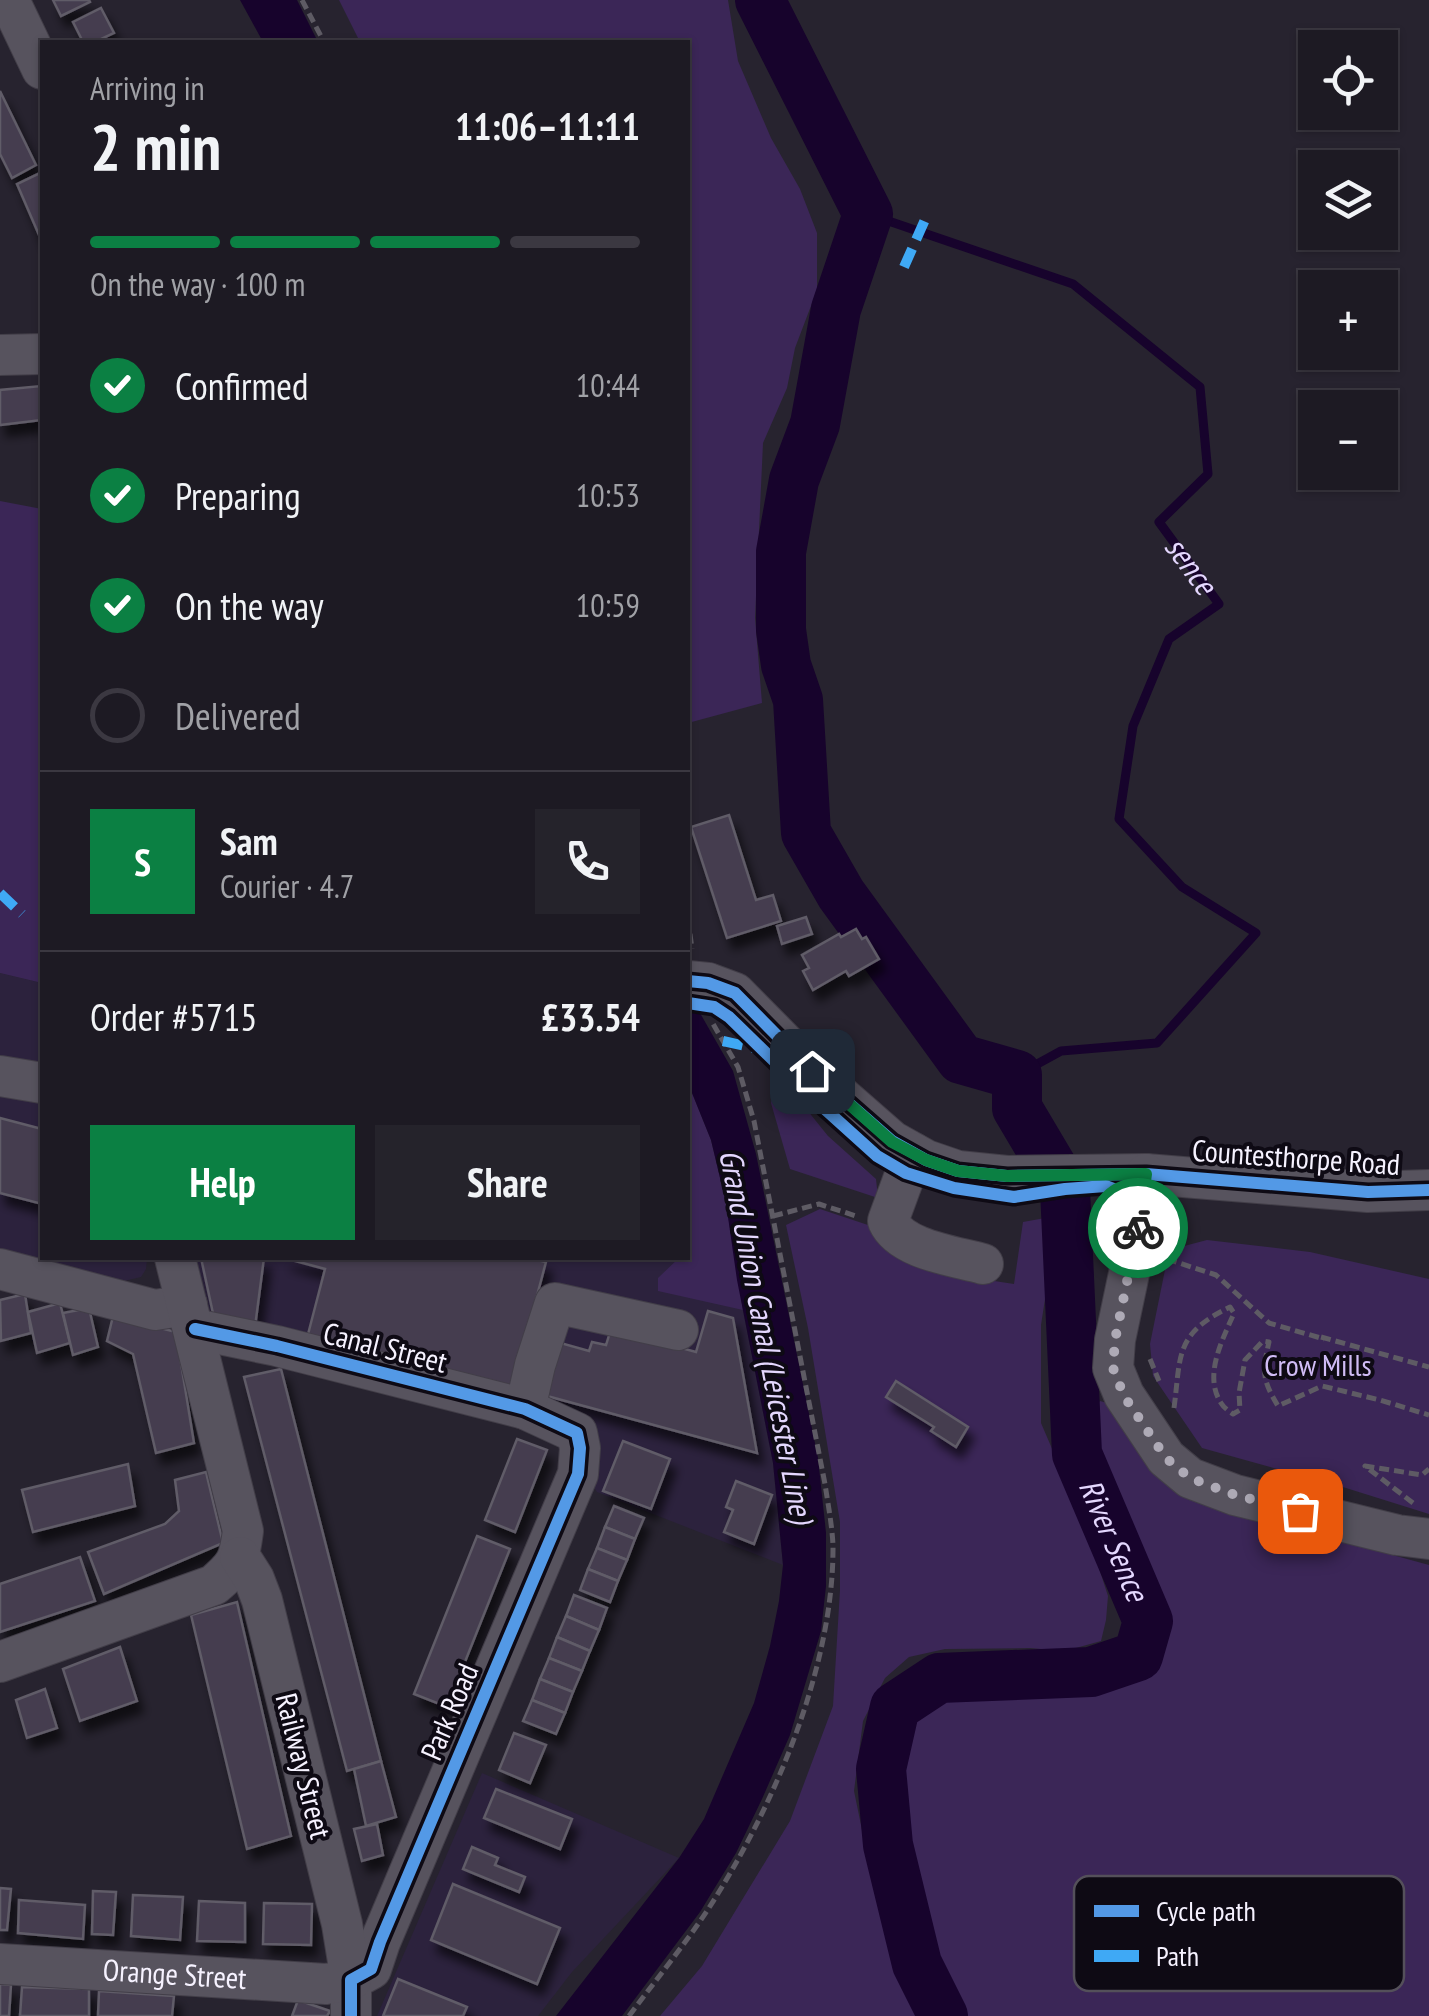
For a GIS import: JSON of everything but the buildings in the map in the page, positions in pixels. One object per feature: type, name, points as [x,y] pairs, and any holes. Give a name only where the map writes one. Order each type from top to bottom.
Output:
[{"type":"street","points":[[9,0],[40,65]]},
{"type":"street","points":[[0,354],[40,354]]},
{"type":"street","name":"Countesthorpe Road","points":[[702,989],[735,993],[812,1071],[892,1142],[958,1171],[1007,1176],[1146,1174],[1368,1192],[1429,1190]]},
{"type":"street","points":[[0,1076],[40,1082]]},
{"type":"street","points":[[914,1153],[888,1221],[892,1230],[914,1245],[983,1264]]},
{"type":"street","points":[[1146,1174],[1113,1368],[1124,1396],[1166,1458],[1190,1478],[1235,1495],[1397,1534],[1428,1526]]},
{"type":"street","points":[[0,1662],[214,1584],[230,1572],[240,1557],[243,1531],[176,1260]]},
{"type":"street","name":"Canal Street","points":[[0,1269],[191,1317],[277,1346],[543,1417]]},
{"type":"street","points":[[543,1417],[535,1366],[555,1303],[678,1330]]},
{"type":"street","name":"Park Road","points":[[351,1998],[371,1970],[578,1474],[577,1433],[543,1417]]},
{"type":"street","name":"Railway Street","points":[[240,1557],[262,1600],[337,1906],[351,1998]]},
{"type":"street","name":"Orange Street","points":[[0,1964],[326,1984],[351,1998]]},
{"type":"path","points":[[302,0],[323,40]]},
{"type":"path","points":[[629,2016],[706,1912],[749,1840],[785,1758],[812,1684],[826,1626],[832,1544],[826,1484],[754,1121],[738,1067],[702,989],[690,928]]},
{"type":"path","points":[[702,989],[729,1017]]},
{"type":"path","points":[[773,1216],[819,1204],[874,1222],[888,1221]]},
{"type":"path","points":[[1167,1259],[1216,1275],[1269,1323],[1324,1339]]},
{"type":"path","points":[[1166,1396],[1175,1409],[1183,1346],[1196,1327],[1230,1307],[1234,1313],[1217,1352],[1214,1379],[1220,1403],[1234,1414],[1240,1410],[1244,1360],[1263,1341],[1269,1342],[1263,1369],[1278,1406],[1322,1386],[1429,1416]]},
{"type":"path","points":[[1269,1323],[1429,1366]]},
{"type":"path","points":[[1147,1352],[1161,1386]]},
{"type":"path","points":[[1428,1526],[1365,1466],[1422,1474],[1429,1469]]},
{"type":"shaded area","points":[[0,973],[40,983],[40,1259],[0,1249]]},
{"type":"shaded area","points":[[690,1091],[737,1280],[773,1463],[783,1565],[597,1492],[555,1432],[195,1329],[176,1260],[690,1260]]},
{"type":"shaded area","points":[[43,1260],[147,1260],[141,1277],[124,1281]]},
{"type":"shaded area","points":[[482,1773],[679,1858],[572,1972],[538,2016],[377,2016]]},
{"type":"green space","points":[[339,0],[728,0],[738,61],[817,233],[817,290],[795,348],[787,388],[763,443],[755,618],[762,703],[690,722],[690,40],[359,40]]},
{"type":"green space","points":[[0,501],[40,509],[40,983],[0,973]]},
{"type":"green space","points":[[774,1085],[795,1095],[828,1136],[876,1179],[878,1198],[790,1169],[771,1103]]},
{"type":"green space","points":[[690,1088],[711,1140],[726,1203],[743,1310],[658,1291],[658,1278],[677,1260],[690,1260]]},
{"type":"green space","points":[[820,1209],[877,1228],[968,1277],[1014,1284],[1023,1222],[1045,1218],[1055,1234],[1041,1325],[1041,1423],[1086,1528],[1108,1596],[1106,1620],[1101,1641],[1065,1651],[945,1649],[909,1657],[885,1678],[863,1721],[854,1791],[898,1970],[919,2016],[660,2016],[702,1966],[790,1821],[833,1706],[840,1522],[808,1328],[786,1225]]},
{"type":"green space","name":"Crow Mills","points":[[1207,1240],[1310,1252],[1429,1279],[1429,1514],[1202,1448],[1153,1376],[1150,1344],[1169,1250]]},
{"type":"green space","points":[[1100,1401],[1114,1405],[1192,1500],[1429,1565],[1429,2016],[956,2016],[920,1927],[888,1824],[888,1772],[907,1712],[939,1688],[1056,1693],[1105,1684],[1149,1654],[1154,1630],[1151,1592],[1098,1462],[1093,1422]]},
{"type":"water","points":[[240,0],[297,0],[317,40],[262,40]]},
{"type":"water","name":"Grand Union Canal (Leicester Line)","points":[[690,970],[700,1013],[733,1071],[756,1154],[818,1458],[826,1533],[821,1631],[790,1735],[736,1853],[700,1912],[622,2016],[556,2016],[679,1858],[704,1819],[754,1703],[779,1601],[783,1565],[773,1463],[711,1140],[690,1088]]},
{"type":"waterway","name":"River Sence","points":[[760,0],[868,214],[836,309],[815,424],[794,480],[781,552],[781,630],[786,665],[798,700],[806,833],[841,894],[961,1059],[1017,1075],[1017,1108],[1065,1189],[1077,1454],[1148,1621],[1138,1656],[1091,1672],[939,1678],[895,1707],[881,1769],[888,1845],[917,1964],[943,2016]]},
{"type":"waterway","name":"sence","points":[[868,214],[1073,284],[1200,387],[1208,474],[1159,522],[1219,604],[1169,639],[1133,726],[1119,819],[1182,887],[1256,933],[1157,1043],[1061,1051],[1017,1075]]},
{"type":"marked path","points":[[904,267],[928,213]]},
{"type":"marked path","points":[[0,893],[22,914]]},
{"type":"marked path","points":[[723,1041],[757,1046]]},
{"type":"cycle path","points":[[690,981],[735,993],[812,1071],[892,1141],[926,1160],[958,1171],[1007,1176],[1146,1174],[1368,1192],[1429,1190]]},
{"type":"cycle path","points":[[690,1003],[714,1007],[729,1017],[877,1156],[906,1173],[954,1188],[1014,1197],[1106,1186],[1122,1192],[1138,1216]]},
{"type":"cycle path","points":[[195,1329],[525,1409],[577,1433],[578,1474],[371,1969],[351,1980],[351,2016]]},
{"type":"way so far","points":[[1138,1228],[1115,1340],[1113,1368],[1124,1396],[1166,1458],[1190,1478],[1235,1495],[1300,1511]]},
{"type":"route","points":[[812,1071],[892,1142],[958,1171],[1007,1176],[1146,1174],[1138,1228]]}]
